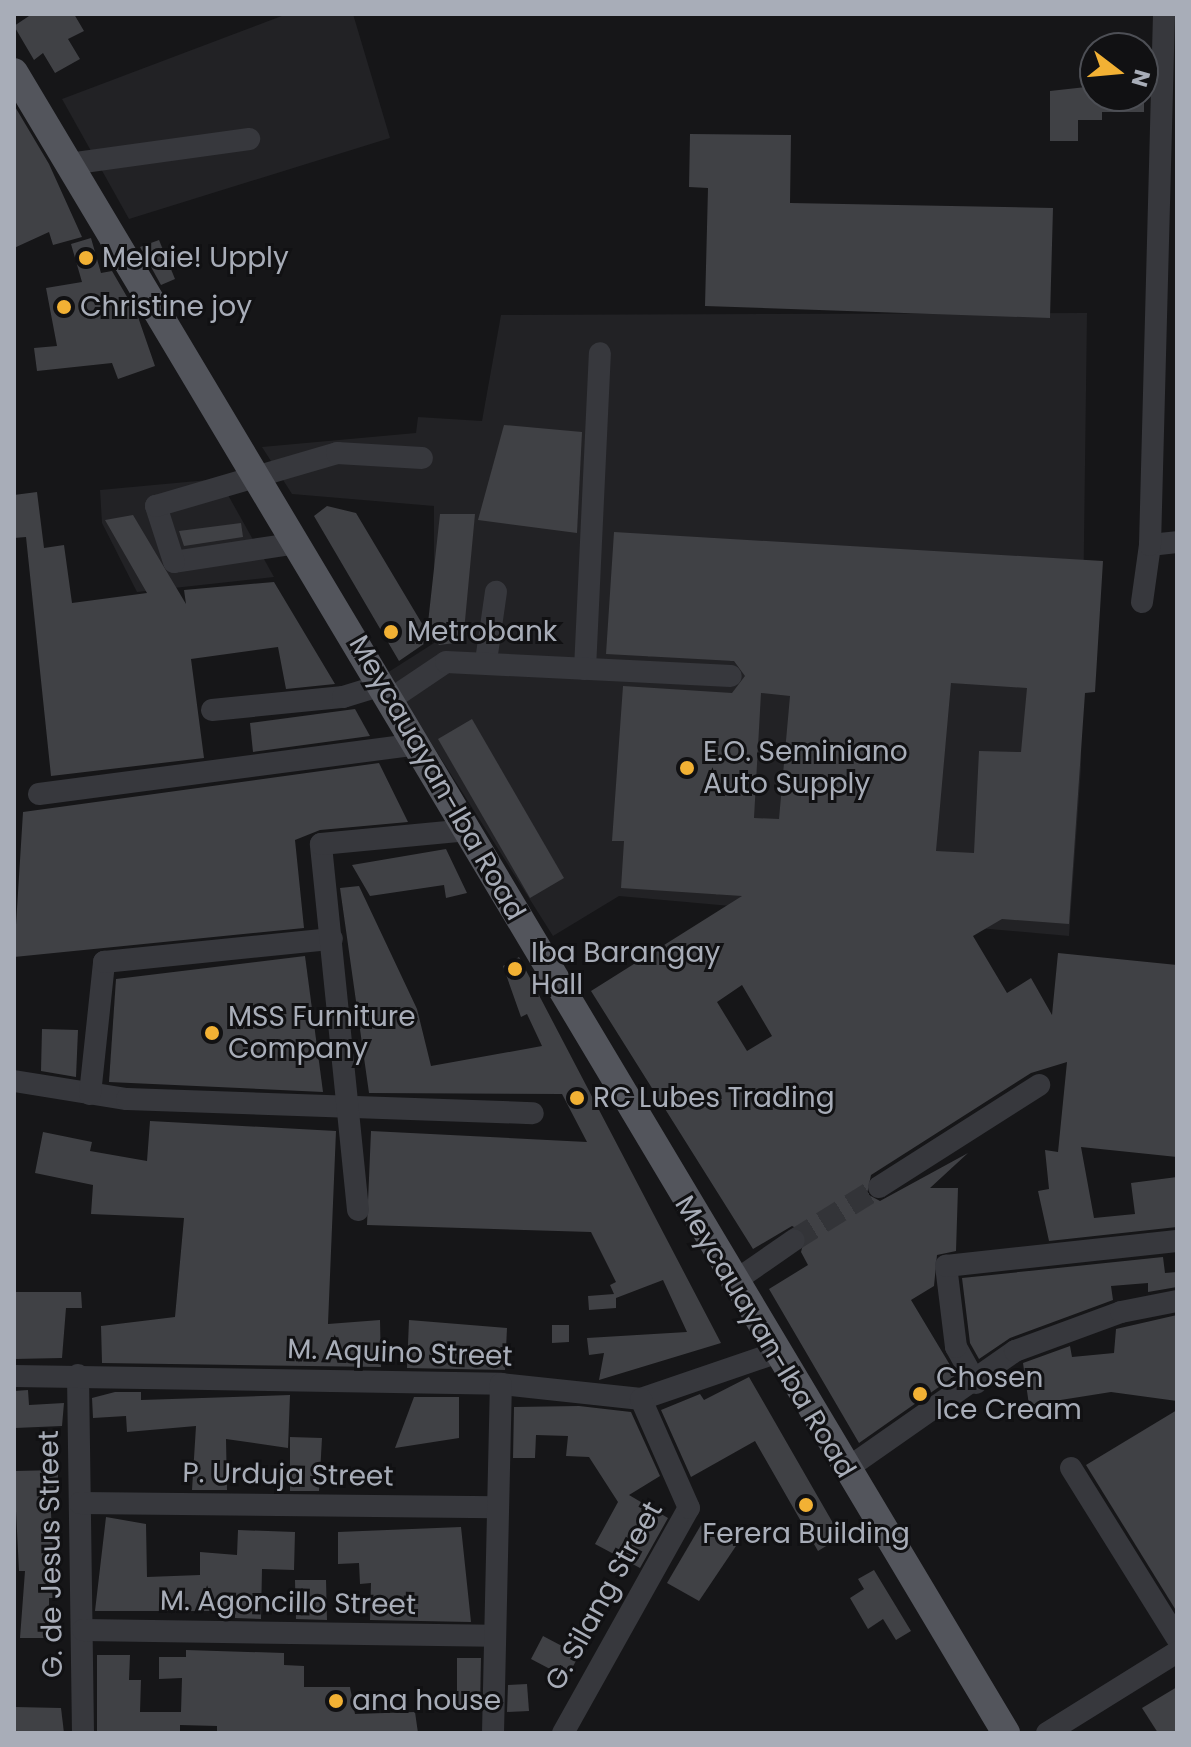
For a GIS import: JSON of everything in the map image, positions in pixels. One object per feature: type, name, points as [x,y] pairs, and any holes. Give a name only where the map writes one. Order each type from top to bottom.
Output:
[{"type":"main road","name":"Meycauayan-Iba Road","points":[[17,84],[69,164],[298,543],[732,1283],[1006,1733]]},
{"type":"street","points":[[1142,602],[1150,545],[1169,41],[1164,14]]},
{"type":"street","points":[[69,164],[249,139]]},
{"type":"street","points":[[585,669],[600,353]]},
{"type":"street","points":[[298,543],[174,562],[156,506],[337,453],[422,458]]},
{"type":"street","points":[[1150,545],[1177,542]]},
{"type":"street","points":[[486,661],[496,592]]},
{"type":"street","points":[[212,710],[386,692],[446,662],[486,661],[731,676]]},
{"type":"street","points":[[39,794],[417,744]]},
{"type":"street","points":[[358,1210],[351,1107],[321,844],[468,830]]},
{"type":"street","points":[[90,1094],[104,962],[332,939]]},
{"type":"street","points":[[14,1081],[90,1094],[533,1113]]},
{"type":"street","points":[[879,1187],[1039,1085]]},
{"type":"street","points":[[732,1283],[794,1240]]},
{"type":"street","points":[[976,1383],[956,1347],[946,1266],[1055,1260],[1177,1241]]},
{"type":"street","points":[[845,1470],[1035,1342],[1177,1301]]},
{"type":"street","name":"M. Aquino Street","points":[[14,1376],[501,1384],[641,1399],[775,1353]]},
{"type":"street","name":"G. de Jesus Street","points":[[78,1375],[83,1733]]},
{"type":"street","points":[[493,1733],[492,1636],[501,1384]]},
{"type":"street","name":"G. Silang Street","points":[[563,1733],[689,1508],[641,1399]]},
{"type":"street","points":[[1071,1468],[1177,1638]]},
{"type":"street","name":"P. Urduja Street","points":[[80,1503],[496,1507]]},
{"type":"street","name":"M. Agoncillo Street","points":[[83,1630],[492,1636]]},
{"type":"street","points":[[1047,1733],[1177,1652]]},
{"type":"shaded area","points":[[287,14],[353,14],[390,138],[129,219],[62,99]]},
{"type":"shaded area","points":[[1087,313],[1081,768],[1069,936],[619,896],[553,936],[387,673],[434,643],[434,506],[292,494],[262,447],[416,433],[418,417],[482,421],[501,315]]},
{"type":"shaded area","points":[[219,479],[274,577],[137,592],[102,523],[100,490]]},
{"type":"building","points":[[32,14],[74,14],[84,31],[68,39],[80,59],[55,73],[43,53],[34,60],[14,26]]},
{"type":"building","points":[[1079,88],[1079,112],[1102,112],[1102,120],[1078,120],[1078,141],[1050,141],[1050,91]]},
{"type":"building","points":[[14,105],[49,164],[82,237],[53,245],[49,232],[14,248]]},
{"type":"building","points":[[690,134],[791,135],[790,203],[1053,208],[1050,318],[705,306],[708,188],[689,187]]},
{"type":"building","points":[[91,238],[101,273],[112,271],[137,314],[155,366],[118,379],[112,363],[37,371],[34,348],[57,346],[46,288],[82,282],[71,244]]},
{"type":"building","points":[[159,240],[175,279],[161,285],[140,247]]},
{"type":"building","points":[[504,425],[582,432],[577,533],[478,520]]},
{"type":"building","points":[[37,492],[44,548],[64,545],[72,603],[147,593],[105,520],[133,515],[186,604],[184,590],[274,582],[335,684],[286,689],[278,647],[191,659],[204,758],[51,776],[26,537],[14,538],[14,495]]},
{"type":"building","points":[[327,506],[356,513],[427,632],[440,514],[475,514],[463,642],[439,645],[434,637],[399,661],[314,516]]},
{"type":"building","points":[[241,523],[243,537],[184,546],[179,531]]},
{"type":"building","points":[[614,532],[1103,561],[1095,692],[1085,693],[1069,924],[1002,919],[973,936],[1007,993],[1031,978],[1052,1015],[1058,953],[1177,965],[1177,1157],[1081,1147],[1094,1218],[1135,1214],[1131,1183],[1177,1177],[1177,1227],[1049,1241],[1038,1191],[1049,1189],[1045,1150],[1058,1152],[1067,1062],[1031,1073],[871,1175],[867,1194],[880,1201],[968,1153],[930,1188],[958,1188],[956,1251],[937,1255],[934,1286],[911,1300],[956,1375],[859,1443],[769,1289],[808,1265],[801,1252],[806,1233],[792,1226],[753,1249],[591,991],[742,896],[621,888],[624,841],[612,841],[623,686],[732,693],[745,676],[734,661],[606,654]],"holes":[[[951,683],[1027,688],[1021,752],[979,751],[974,853],[936,851]],[[761,693],[790,696],[779,819],[754,818]],[[742,985],[772,1036],[747,1051],[717,1002]]]},
{"type":"building","points":[[355,709],[370,736],[253,752],[250,723]]},
{"type":"building","points":[[472,719],[564,878],[530,898],[438,739]]},
{"type":"building","points":[[379,763],[408,822],[320,830],[295,840],[304,928],[14,957],[23,812]]},
{"type":"building","points":[[446,849],[467,893],[446,898],[444,885],[370,896],[352,865]]},
{"type":"building","points":[[359,886],[417,1009],[431,1066],[542,1046],[527,1014],[521,1017],[503,966],[519,957],[721,1343],[599,1380],[604,1353],[589,1355],[587,1338],[687,1332],[663,1280],[616,1298],[616,1308],[589,1310],[588,1296],[614,1294],[610,1285],[616,1282],[591,1232],[367,1225],[371,1131],[587,1142],[562,1094],[369,1093],[340,888]]},
{"type":"building","name":"MSS Furniture Company","points":[[305,956],[323,1092],[109,1082],[116,979]]},
{"type":"building","points":[[42,1029],[78,1030],[76,1077],[41,1071]]},
{"type":"building","points":[[150,1121],[336,1131],[328,1324],[380,1320],[381,1367],[102,1363],[101,1326],[175,1317],[184,1218],[91,1214],[93,1185],[35,1173],[43,1132],[92,1142],[90,1151],[147,1161]]},
{"type":"building","points":[[1163,1257],[1165,1273],[1177,1272],[1177,1287],[1148,1292],[1148,1283],[1111,1286],[1113,1300],[1010,1338],[979,1359],[970,1343],[962,1278]]},
{"type":"building","points":[[14,1292],[81,1292],[82,1308],[66,1308],[62,1358],[14,1359]]},
{"type":"building","points":[[1177,1315],[1177,1401],[1111,1392],[1029,1405],[1023,1363],[1070,1346],[1072,1357],[1114,1353],[1116,1329]]},
{"type":"building","points":[[409,1320],[507,1328],[505,1370],[407,1368]]},
{"type":"building","points":[[552,1325],[569,1325],[569,1342],[552,1343]]},
{"type":"building","points":[[749,1377],[841,1537],[818,1551],[755,1441],[691,1477],[661,1410],[700,1394],[704,1400]]},
{"type":"building","points":[[28,1390],[29,1405],[64,1403],[62,1426],[15,1428],[14,1391]]},
{"type":"building","points":[[115,1392],[141,1392],[141,1400],[290,1395],[288,1448],[226,1439],[227,1490],[192,1490],[196,1426],[127,1432],[126,1416],[93,1418],[92,1398]]},
{"type":"building","points":[[414,1397],[459,1397],[459,1438],[395,1448]]},
{"type":"building","points":[[579,1406],[631,1412],[660,1476],[629,1495],[668,1518],[640,1568],[595,1544],[618,1502],[589,1457],[566,1456],[568,1436],[536,1435],[535,1458],[513,1458],[514,1407]]},
{"type":"building","points":[[1177,1410],[1177,1612],[1086,1465]]},
{"type":"building","points":[[290,1437],[322,1438],[319,1491],[290,1491]]},
{"type":"building","points":[[58,1470],[58,1491],[50,1491],[55,1598],[49,1598],[49,1638],[20,1638],[25,1571],[19,1571],[14,1471]]},
{"type":"building","points":[[106,1517],[146,1524],[147,1577],[200,1575],[200,1552],[237,1555],[238,1530],[295,1532],[294,1570],[262,1569],[261,1619],[235,1618],[235,1611],[95,1611]]},
{"type":"building","points":[[701,1525],[736,1546],[699,1601],[667,1583]]},
{"type":"building","points":[[461,1527],[471,1622],[370,1620],[371,1583],[360,1584],[359,1563],[338,1564],[338,1532]]},
{"type":"building","points":[[874,1570],[911,1631],[896,1640],[883,1619],[868,1629],[850,1598],[864,1589],[858,1579]]},
{"type":"building","points":[[295,1580],[326,1580],[327,1620],[296,1619]]},
{"type":"building","points":[[543,1636],[579,1655],[567,1678],[531,1659]]},
{"type":"building","points":[[186,1650],[284,1653],[284,1665],[304,1666],[304,1687],[350,1687],[355,1714],[415,1712],[418,1733],[217,1733],[217,1726],[180,1725],[180,1733],[97,1733],[97,1655],[130,1655],[129,1680],[141,1680],[140,1712],[181,1712],[182,1678],[159,1679],[159,1657],[186,1657]]},
{"type":"building","points":[[457,1658],[481,1658],[480,1707],[457,1707]]},
{"type":"building","points":[[527,1684],[529,1711],[507,1712],[508,1685]]},
{"type":"building","points":[[1177,1687],[1177,1733],[1158,1733],[1142,1708]]},
{"type":"building","points":[[15,1707],[61,1708],[64,1733],[14,1733]]},
{"type":"tunnel","points":[[794,1240],[879,1187]]},
{"type":"place","name":"Melaie! Upply","points":[[86,258]]},
{"type":"place","name":"Christine joy","points":[[64,307]]},
{"type":"place","name":"Metrobank","points":[[391,632]]},
{"type":"place","name":"E.O. Seminiano Auto Supply","points":[[687,768]]},
{"type":"place","name":"Iba Barangay Hall","points":[[515,969]]},
{"type":"place","name":"MSS Furniture Company","points":[[212,1033]]},
{"type":"place","name":"RC Lubes Trading","points":[[577,1098]]},
{"type":"place","name":"Chosen Ice Cream","points":[[920,1394]]},
{"type":"place","name":"Ferera Building","points":[[806,1505]]},
{"type":"place","name":"ana house","points":[[336,1701]]}]
